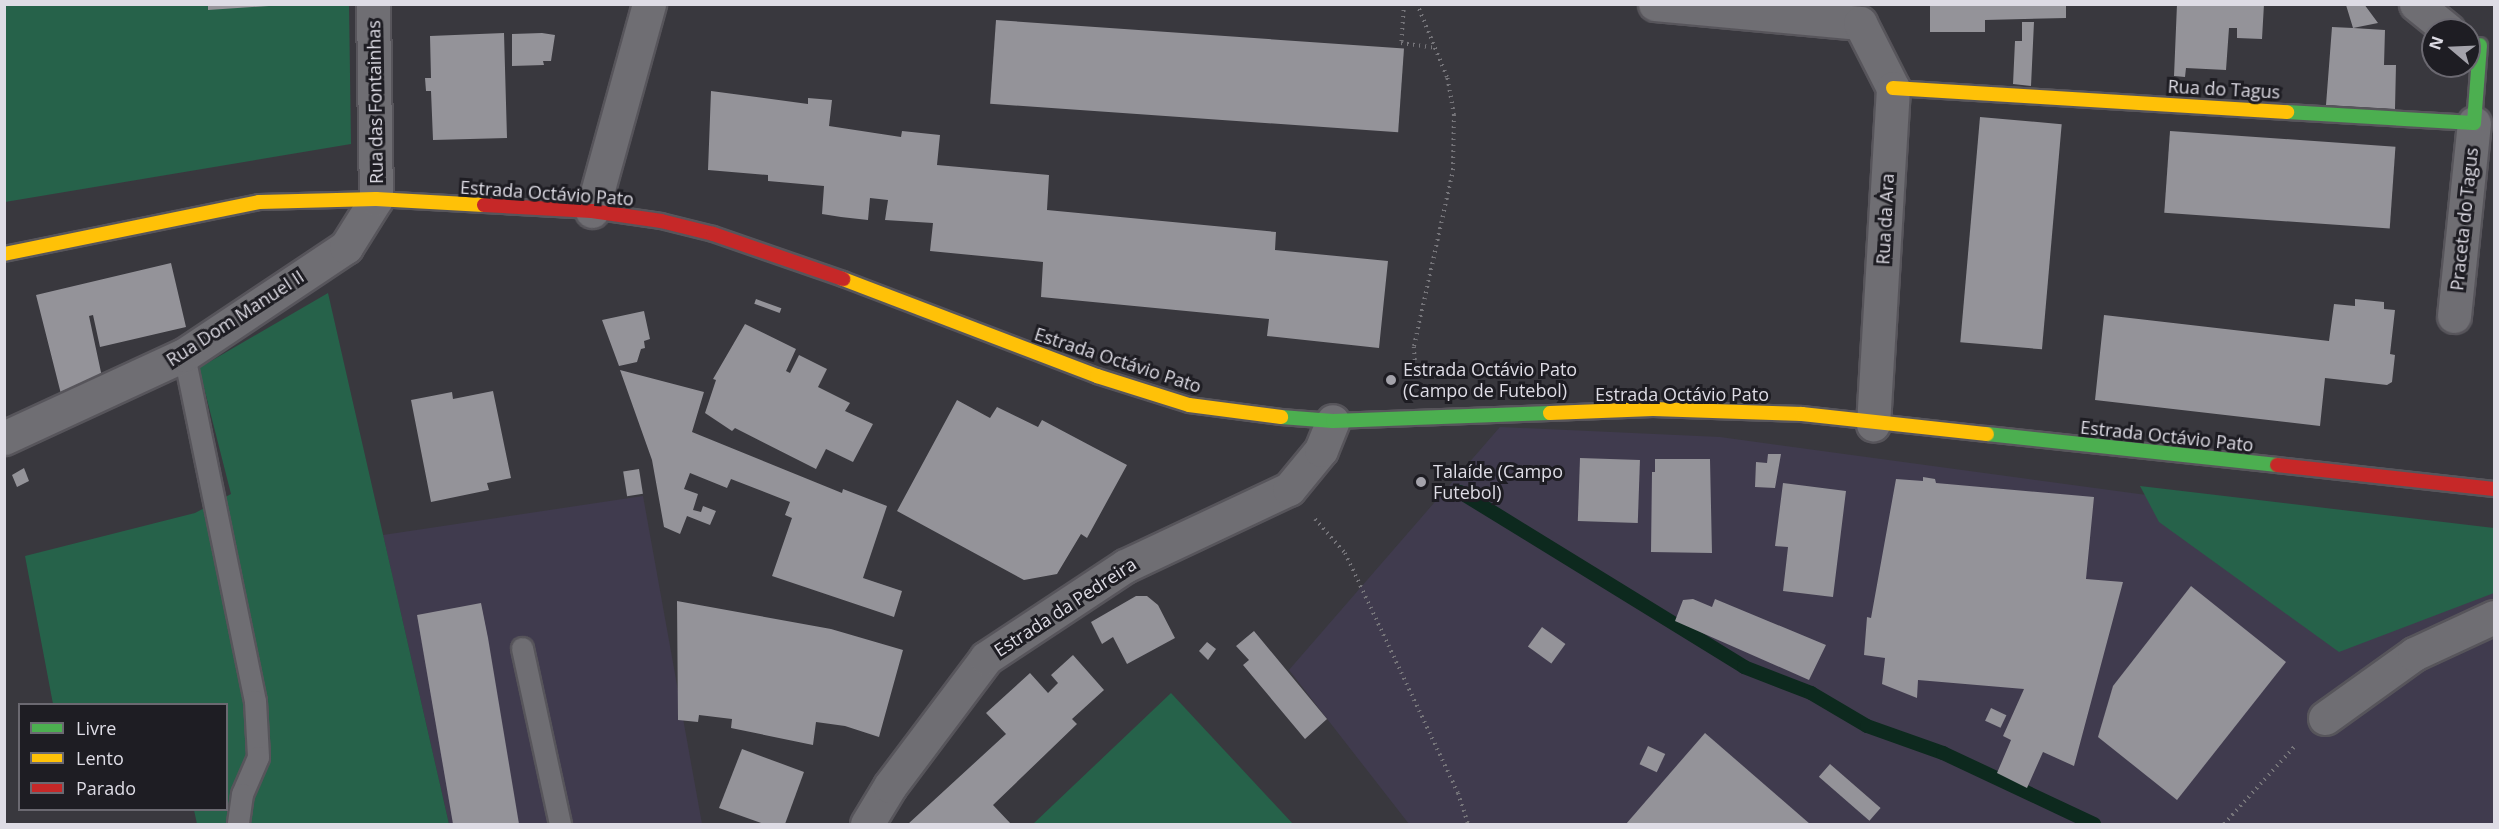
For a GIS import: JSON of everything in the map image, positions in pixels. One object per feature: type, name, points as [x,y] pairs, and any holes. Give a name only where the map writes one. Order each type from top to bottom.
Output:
[{"type":"street","name":"Rua das Fontainhas","points":[[373,4],[376,199]]},
{"type":"street","points":[[592,211],[649,4]]},
{"type":"street","points":[[1655,4],[1863,14],[1893,87]]},
{"type":"street","points":[[2416,4],[2433,18]]},
{"type":"street","points":[[2475,123],[2478,78]]},
{"type":"street","name":"Rua do Tagus","points":[[1893,87],[2475,123]]},
{"type":"street","name":"Rua da Ara","points":[[1873,424],[1893,87]]},
{"type":"street","name":"Praceta do Tagus","points":[[2454,316],[2475,123]]},
{"type":"street","name":"Estrada Octávio Pato","points":[[4,254],[259,202],[376,199],[592,211],[661,220],[764,250],[1097,376],[1189,405],[1249,415],[1333,421],[1653,409],[1802,414],[1873,424],[2494,489]]},
{"type":"street","name":"Rua Dom Manuel II","points":[[4,438],[184,355],[346,247],[376,199]]},
{"type":"street","name":"Estrada da Pedreira","points":[[867,825],[890,786],[986,658],[1125,566],[1289,489],[1321,450],[1333,421]]},
{"type":"street","points":[[2325,718],[2414,654],[2494,617]]},
{"type":"lane","points":[[184,355],[255,701],[258,757],[242,794],[238,825]]},
{"type":"lane","points":[[522,648],[560,825]]},
{"type":"path","points":[[1404,4],[1401,43],[1437,48]]},
{"type":"path","points":[[1417,4],[1437,48],[1454,115],[1453,170],[1414,346],[1418,417]]},
{"type":"path","points":[[1289,489],[1345,554],[1458,794],[1468,825]]},
{"type":"path","points":[[2224,825],[2325,718]]},
{"type":"shaded area","points":[[1500,427],[1720,437],[2441,535],[2494,564],[2494,824],[1409,824],[1289,670]]},
{"type":"shaded area","points":[[643,496],[702,824],[449,824],[383,535]]},
{"type":"green space","points":[[5,5],[349,5],[351,144],[5,202]]},
{"type":"green space","points":[[328,293],[449,824],[197,824],[194,811],[228,811],[228,703],[53,703],[25,556],[195,513],[231,494],[199,368]]},
{"type":"green space","points":[[2140,486],[2494,528],[2494,593],[2339,652],[2159,522]]},
{"type":"green space","points":[[1171,693],[1293,824],[1033,824]]},
{"type":"building","points":[[208,4],[269,4],[269,6],[208,10]]},
{"type":"building","points":[[1930,4],[2066,4],[2066,18],[1985,20],[1985,32],[1930,32]]},
{"type":"building","points":[[2177,4],[2264,4],[2262,39],[2237,38],[2237,28],[2229,28],[2226,70],[2186,68],[2185,77],[2174,76]]},
{"type":"building","points":[[2364,4],[2378,23],[2353,28],[2346,5]]},
{"type":"building","points":[[996,20],[1404,49],[1398,132],[990,104]]},
{"type":"building","points":[[2022,22],[2034,22],[2031,86],[2013,84],[2015,41],[2022,41]]},
{"type":"building","points":[[2332,27],[2385,30],[2384,65],[2396,65],[2395,109],[2326,105]]},
{"type":"building","points":[[504,33],[507,138],[433,140],[431,91],[426,91],[425,78],[431,78],[430,36]]},
{"type":"building","points":[[512,34],[555,35],[551,61],[543,61],[544,65],[512,66]]},
{"type":"building","points":[[711,91],[808,104],[808,98],[832,100],[829,126],[901,137],[902,131],[940,135],[937,165],[1049,175],[1047,210],[1276,232],[1275,250],[1388,261],[1379,348],[1267,336],[1269,319],[1041,297],[1043,262],[930,251],[933,223],[885,220],[888,200],[870,198],[868,220],[822,214],[824,186],[768,181],[768,175],[708,170]]},
{"type":"building","points":[[1980,117],[2062,124],[2042,349],[1960,342]]},
{"type":"building","points":[[2170,131],[2395,147],[2390,229],[2164,213]]},
{"type":"building","points":[[171,263],[186,327],[100,347],[93,315],[89,316],[102,377],[62,398],[36,295]]},
{"type":"building","points":[[756,299],[781,308],[780,313],[754,304]]},
{"type":"building","points":[[2355,299],[2384,302],[2384,309],[2395,310],[2390,354],[2395,355],[2392,382],[2387,385],[2325,378],[2320,426],[2095,400],[2104,315],[2329,341],[2334,304],[2355,306]]},
{"type":"building","points":[[644,311],[650,339],[644,341],[645,348],[641,349],[637,362],[619,366],[602,320]]},
{"type":"building","points":[[745,324],[796,349],[786,371],[790,373],[799,355],[827,369],[818,387],[850,403],[845,411],[873,424],[853,462],[826,449],[816,469],[735,428],[732,431],[705,413],[716,380],[713,379]]},
{"type":"building","points":[[620,370],[704,392],[692,432],[842,493],[843,489],[887,506],[863,578],[902,591],[894,617],[772,576],[792,518],[785,515],[790,502],[731,479],[727,488],[690,473],[684,489],[698,494],[693,510],[701,512],[703,506],[716,511],[710,525],[687,516],[680,534],[664,527],[652,460]]},
{"type":"building","points":[[493,391],[511,478],[487,483],[489,490],[431,502],[411,400],[452,392],[453,399]]},
{"type":"building","points":[[957,400],[990,418],[997,407],[1038,427],[1042,420],[1127,465],[1087,538],[1081,534],[1057,574],[1024,580],[897,511]]},
{"type":"building","points":[[1768,454],[1781,454],[1775,488],[1755,487],[1756,462],[1767,463]]},
{"type":"building","points":[[1580,458],[1640,460],[1638,523],[1578,521]]},
{"type":"building","points":[[1655,459],[1710,459],[1712,553],[1651,552],[1652,472],[1655,472]]},
{"type":"building","points":[[24,468],[29,481],[17,487],[12,475]]},
{"type":"building","points":[[639,469],[643,494],[627,496],[623,472]]},
{"type":"building","points":[[1923,477],[1935,479],[1936,483],[2094,497],[2086,579],[2123,582],[2074,766],[2043,752],[2027,788],[1997,773],[2011,740],[2003,736],[2024,689],[1918,680],[1917,698],[1882,684],[1885,658],[1864,655],[1867,617],[1871,618],[1896,479],[1923,481]]},
{"type":"building","points":[[1783,483],[1846,491],[1833,597],[1783,591],[1788,547],[1775,546]]},
{"type":"building","points":[[2191,586],[2286,662],[2177,800],[2098,737],[2113,686]]},
{"type":"building","points":[[1136,596],[1147,596],[1158,605],[1175,638],[1127,664],[1113,637],[1102,644],[1091,622]]},
{"type":"building","points":[[1693,599],[1712,607],[1715,599],[1826,645],[1809,680],[1675,621],[1683,600]]},
{"type":"building","points":[[677,601],[831,629],[903,650],[879,737],[845,726],[816,722],[813,745],[731,728],[732,719],[699,715],[698,722],[678,720]]},
{"type":"building","points":[[481,603],[519,824],[453,824],[417,615]]},
{"type":"building","points":[[1542,627],[1565,644],[1551,663],[1528,646]]},
{"type":"building","points":[[1254,631],[1327,719],[1305,739],[1243,665],[1249,660],[1236,646]]},
{"type":"building","points":[[1207,642],[1216,649],[1208,660],[1199,651]]},
{"type":"building","points":[[1073,655],[1104,690],[1072,719],[1077,724],[993,805],[1011,824],[908,824],[1006,734],[986,713],[1030,673],[1048,693],[1058,683],[1051,675]]},
{"type":"building","points":[[1991,708],[2006,715],[2000,728],[1985,721]]},
{"type":"building","points":[[1705,733],[1810,824],[1626,824]]},
{"type":"building","points":[[1648,746],[1665,754],[1657,772],[1640,764]]},
{"type":"building","points":[[742,749],[804,772],[785,824],[764,824],[719,808]]},
{"type":"building","points":[[1830,764],[1881,808],[1869,821],[1819,777]]},
{"type":"waterway","points":[[1460,492],[1744,667],[1811,693],[1867,726],[1943,753],[2094,824]]},
{"type":"traffic: fast","points":[[2287,112],[2474,123],[2477,78]]},
{"type":"traffic: fast","points":[[1281,417],[1333,421],[1550,413]]},
{"type":"traffic: fast","points":[[1987,434],[2277,465]]},
{"type":"traffic: slow","points":[[1893,88],[2287,112]]},
{"type":"traffic: slow","points":[[4,254],[259,202],[376,199],[484,205]]},
{"type":"traffic: slow","points":[[843,279],[1097,376],[1189,405],[1281,417]]},
{"type":"traffic: slow","points":[[1550,413],[1653,409],[1802,414],[1987,434]]},
{"type":"traffic: jam","points":[[484,205],[592,211],[661,221],[713,234],[843,279]]},
{"type":"traffic: jam","points":[[2277,465],[2494,489]]},
{"type":"place","name":"Estrada Octávio Pato (Campo de Futebol)","points":[[1391,380]]},
{"type":"place","name":"Talaíde (Campo Futebol)","points":[[1421,482]]}]
